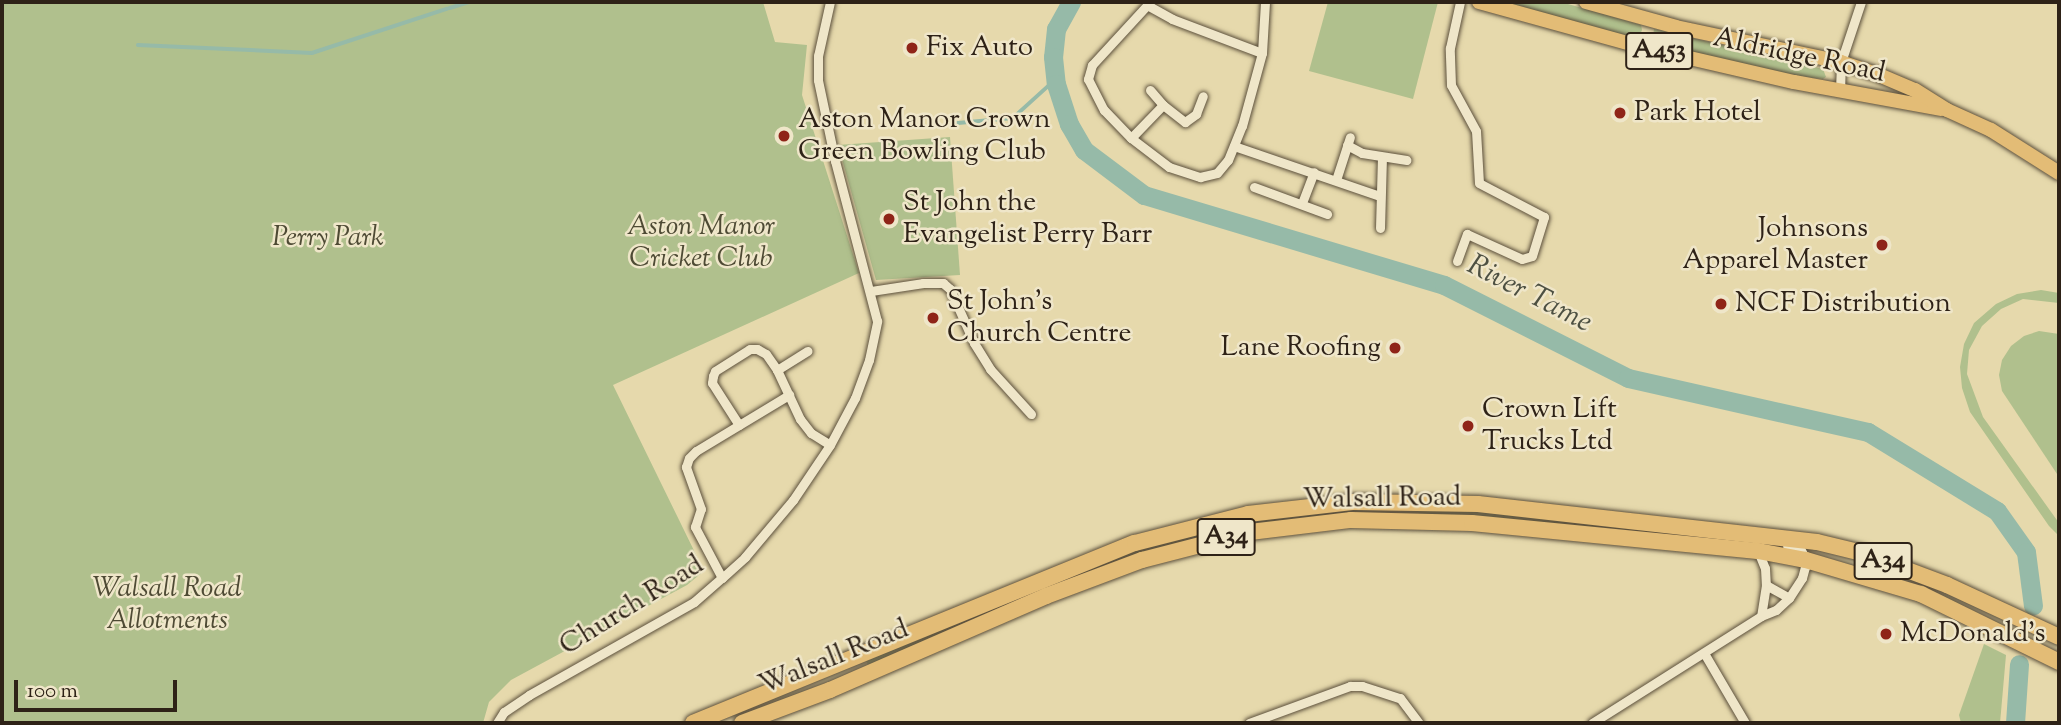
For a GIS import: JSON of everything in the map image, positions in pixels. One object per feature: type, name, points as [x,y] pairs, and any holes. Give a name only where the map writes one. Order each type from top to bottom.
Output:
[{"type":"highway","name":"Walsall Road","points":[[693,723],[1135,543],[1248,514],[1354,502],[1479,504],[1817,542],[1862,553],[1971,595],[2059,637]]},
{"type":"highway","name":"Walsall Road","points":[[742,723],[830,690],[1046,596],[1130,564],[1250,531],[1351,520],[1472,523],[1759,551],[1806,559],[1921,594],[2059,662]]},
{"type":"main road","name":"Aldridge Road","points":[[1479,2],[1642,47],[1840,91],[1947,110]]},
{"type":"main road","name":"Aldridge Road","points":[[1586,2],[1676,27],[1841,62],[1915,90],[1947,110],[2019,146],[2059,173]]},
{"type":"main road","points":[[2042,629],[2059,628]]},
{"type":"street","name":"Church Road","points":[[497,723],[504,712],[529,695],[694,602],[722,578],[745,557],[793,500],[830,445],[855,398],[869,360],[877,321],[835,161],[818,80],[818,56],[830,2]]},
{"type":"street","points":[[1262,53],[1172,19],[1149,3],[1092,65],[1088,79],[1104,110],[1131,138],[1169,167],[1200,177],[1217,173],[1234,146],[1252,97],[1262,53],[1266,26],[1265,2]]},
{"type":"street","points":[[1457,261],[1467,234],[1522,259],[1532,256],[1544,216],[1479,183],[1476,131],[1451,85],[1450,48],[1460,2]]},
{"type":"street","points":[[1840,91],[1841,62],[1861,2]]},
{"type":"street","points":[[1150,90],[1163,105],[1185,122],[1196,114],[1203,96]]},
{"type":"street","points":[[1131,138],[1163,105]]},
{"type":"street","points":[[1336,180],[1349,141],[1382,158],[1406,160]]},
{"type":"street","points":[[1234,146],[1380,195]]},
{"type":"street","points":[[1380,228],[1382,158]]},
{"type":"street","points":[[1302,203],[1314,172]]},
{"type":"street","points":[[1254,187],[1327,214]]},
{"type":"street","points":[[871,291],[923,283],[943,284],[950,289],[974,343],[990,369],[1031,414]]},
{"type":"street","points":[[739,425],[712,383],[715,371],[750,349],[766,354],[777,370],[800,419],[811,433],[830,445]]},
{"type":"street","points":[[777,370],[807,351]]},
{"type":"street","points":[[722,578],[695,527],[701,509],[700,499],[686,467],[696,451],[789,396]]},
{"type":"street","name":"Walsall Road","points":[[1693,527],[1800,548],[1806,559]]},
{"type":"street","points":[[1759,551],[1765,568],[1766,585],[1761,616]]},
{"type":"street","points":[[1592,723],[1761,616],[1776,610],[1789,598],[1802,578],[1806,559]]},
{"type":"street","points":[[1766,585],[1789,598]]},
{"type":"street","points":[[1704,653],[1745,723]]},
{"type":"street","points":[[1249,723],[1350,686],[1362,686],[1400,698],[1419,723]]},
{"type":"green space","name":"Perry Park","points":[[2,2],[763,2],[775,42],[807,45],[802,95],[859,273],[613,385],[704,571],[687,585],[511,680],[489,702],[483,723],[2,723]]},
{"type":"green space","points":[[1328,2],[1438,2],[1413,99],[1309,71]]},
{"type":"green space","points":[[1497,2],[1561,2],[1641,25],[1642,30],[1638,39]]},
{"type":"green space","points":[[1654,29],[1823,69],[1826,77],[1805,77],[1652,46]]},
{"type":"green space","points":[[950,137],[960,275],[876,280],[838,145]]},
{"type":"green space","points":[[2041,290],[2059,293],[2059,303],[2023,299],[2001,309],[1982,326],[1969,350],[1967,374],[1983,417],[2059,523],[2059,536],[2049,526],[1970,412],[1962,388],[1960,367],[1964,344],[1974,323],[1996,304],[2017,294]]},
{"type":"green space","points":[[2039,331],[2059,334],[2059,477],[2002,391],[1999,375],[2002,360],[2011,346],[2024,336]]},
{"type":"green space","points":[[1349,508],[1349,514],[1273,521],[1170,545],[868,665],[866,660],[1117,555],[1273,515]]},
{"type":"green space","points":[[1418,510],[1503,513],[1677,531],[1699,538],[1419,515]]},
{"type":"green space","points":[[1984,644],[2006,655],[2000,723],[1961,723],[1959,715]]},
{"type":"waterway","points":[[450,8],[470,2]]},
{"type":"waterway","name":"River Tame","points":[[1071,2],[1056,29],[1053,57],[1056,84],[1069,124],[1084,150],[1144,195],[1444,285],[1628,378],[1868,432],[1997,511],[2026,552],[2033,606]]},
{"type":"waterway","points":[[138,45],[312,53],[447,9]]},
{"type":"waterway","points":[[947,124],[1013,118],[1056,79]]},
{"type":"waterway","name":"River Tame","points":[[2015,723],[2019,664]]},
{"type":"place","name":"Fix Auto","points":[[912,48]]},
{"type":"place","name":"Park Hotel","points":[[1620,113]]},
{"type":"place","name":"Aston Manor Crown Green Bowling Club","points":[[784,136]]},
{"type":"place","name":"St John the Evangelist Perry Barr","points":[[889,219]]},
{"type":"place","name":"Johnsons Apparel Master","points":[[1882,245]]},
{"type":"place","name":"NCF Distribution","points":[[1721,304]]},
{"type":"place","name":"St John's Church Centre","points":[[933,318]]},
{"type":"place","name":"Lane Roofing","points":[[1395,348]]},
{"type":"place","name":"Crown Lift Trucks Ltd","points":[[1468,426]]},
{"type":"place","name":"McDonald's","points":[[1886,634]]},
{"type":"park label","name":"Aston Manor Cricket Club","points":[[701,243]]},
{"type":"park label","name":"Walsall Road Allotments","points":[[167,605]]}]
